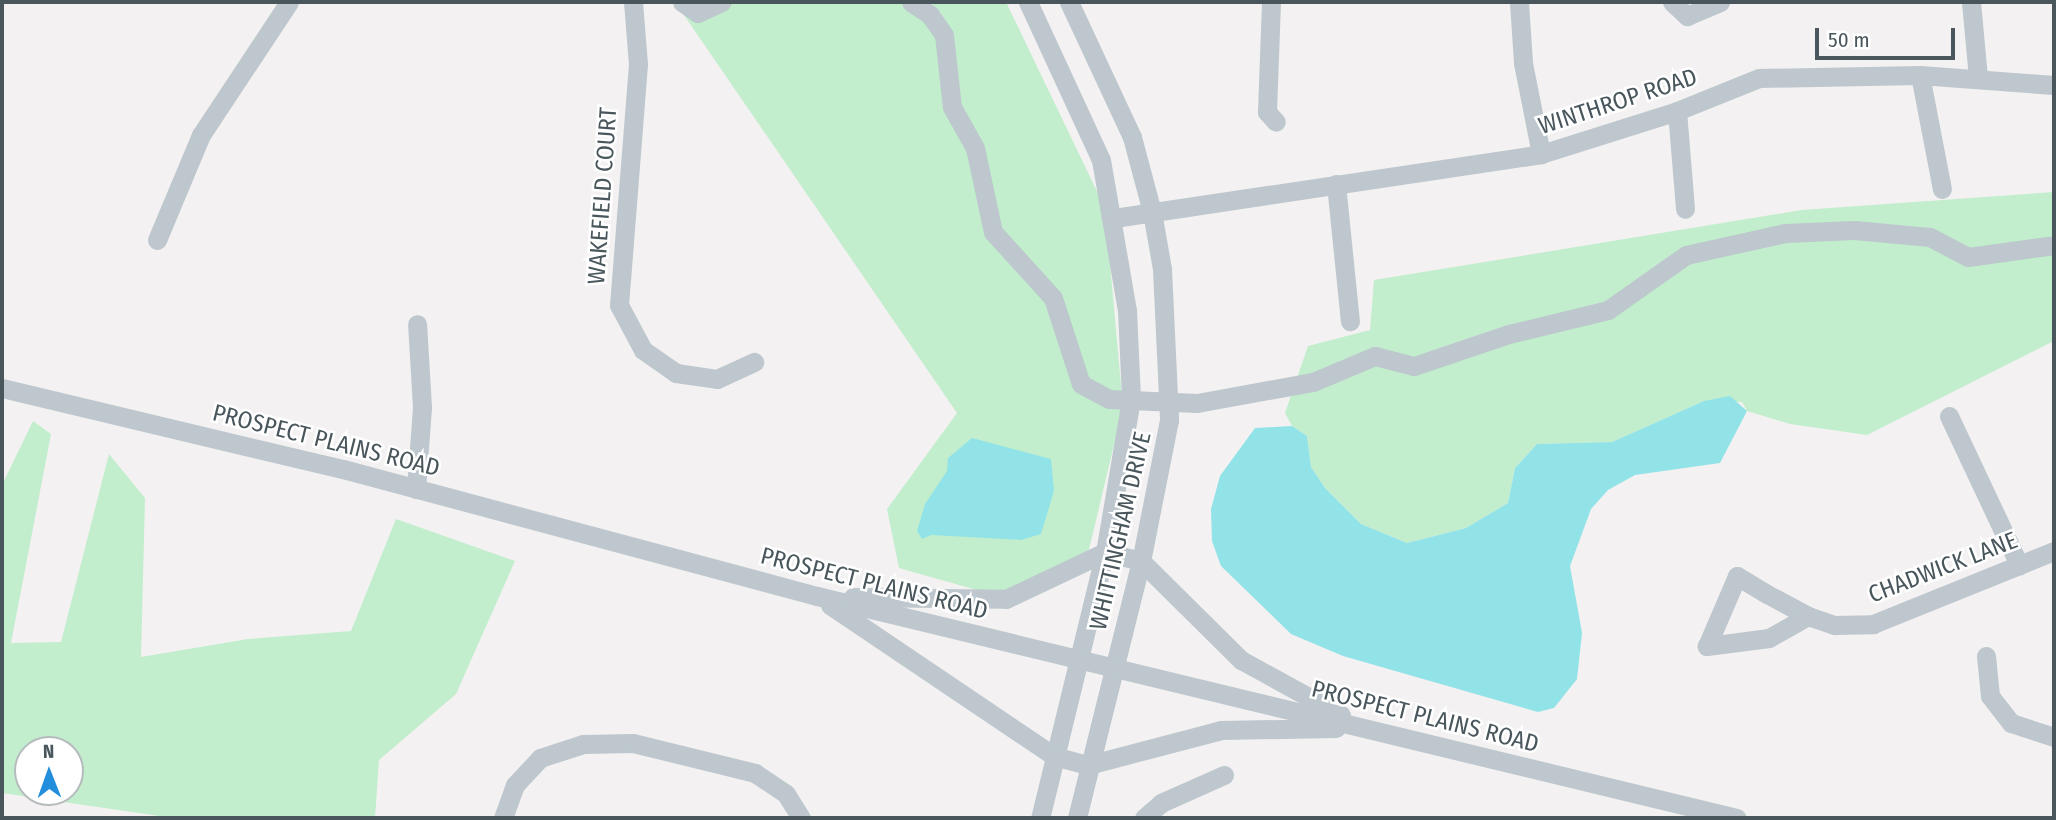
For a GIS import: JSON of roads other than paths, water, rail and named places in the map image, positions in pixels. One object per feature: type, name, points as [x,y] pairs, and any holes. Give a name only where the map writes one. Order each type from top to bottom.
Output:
[{"type":"street","points":[[157,240],[201,135],[289,2]]},
{"type":"street","name":"WAKEFIELD COURT","points":[[633,2],[638,64],[619,305],[643,350],[676,373],[717,379],[754,362]]},
{"type":"street","points":[[682,2],[698,13],[722,2]]},
{"type":"street","points":[[911,2],[930,15],[944,35],[952,107],[975,148],[988,219],[999,244],[1054,298],[1080,384],[1109,399],[1197,403],[1313,382],[1375,356],[1414,366],[1509,334],[1608,310],[1686,255],[1785,233],[1843,230],[1930,237],[1968,257],[2054,245]]},
{"type":"street","name":"WHITTINGHAM DRIVE","points":[[1028,2],[1101,160],[1114,218],[1127,310],[1131,399],[1105,552],[1040,818]]},
{"type":"street","name":"WHITTINGHAM DRIVE","points":[[1069,2],[1132,137],[1152,212],[1162,269],[1169,400],[1167,448],[1077,818]]},
{"type":"street","points":[[1271,2],[1267,111],[1276,122]]},
{"type":"street","points":[[1519,2],[1541,154]]},
{"type":"street","points":[[1672,2],[1687,16],[1720,2]]},
{"type":"street","points":[[1971,2],[1978,78]]},
{"type":"street","points":[[1920,75],[1942,189]]},
{"type":"street","name":"WINTHROP ROAD","points":[[1114,218],[1541,154],[1676,111],[1759,78],[1920,75],[2054,85]]},
{"type":"street","points":[[1676,111],[1685,209]]},
{"type":"street","points":[[1336,184],[1350,321]]},
{"type":"street","points":[[416,324],[422,407],[416,489]]},
{"type":"street","name":"PROSPECT PLAINS ROAD","points":[[2,388],[416,489],[817,596],[1737,818]]},
{"type":"street","points":[[1949,416],[2019,565]]},
{"type":"street","name":"CHADWICK LANE","points":[[1808,616],[1769,638],[1707,646],[1737,576],[1808,616],[1834,625],[1873,624],[2054,551]]},
{"type":"street","points":[[817,596],[1006,599],[1105,552],[1141,561],[1241,660],[1364,728]]},
{"type":"street","points":[[817,596],[1054,756],[1088,765],[1221,730],[1364,728]]},
{"type":"street","points":[[1986,656],[1990,696],[2011,723],[2054,737]]},
{"type":"street","points":[[503,818],[515,785],[540,758],[583,744],[633,743],[755,773],[786,794],[801,818]]},
{"type":"street","points":[[1144,818],[1161,803],[1224,775]]},
{"type":"water","points":[[1730,396],[1747,411],[1720,463],[1635,475],[1608,490],[1591,509],[1570,566],[1582,633],[1577,679],[1554,708],[1538,712],[1343,656],[1291,634],[1221,566],[1212,541],[1211,509],[1220,476],[1255,428],[1292,426],[1307,436],[1311,467],[1325,488],[1361,524],[1407,543],[1466,528],[1508,503],[1515,468],[1537,444],[1612,442],[1704,401]]},
{"type":"water","points":[[972,438],[1051,459],[1054,491],[1041,534],[1021,540],[931,535],[922,539],[917,531],[925,504],[947,471],[948,458]]}]
